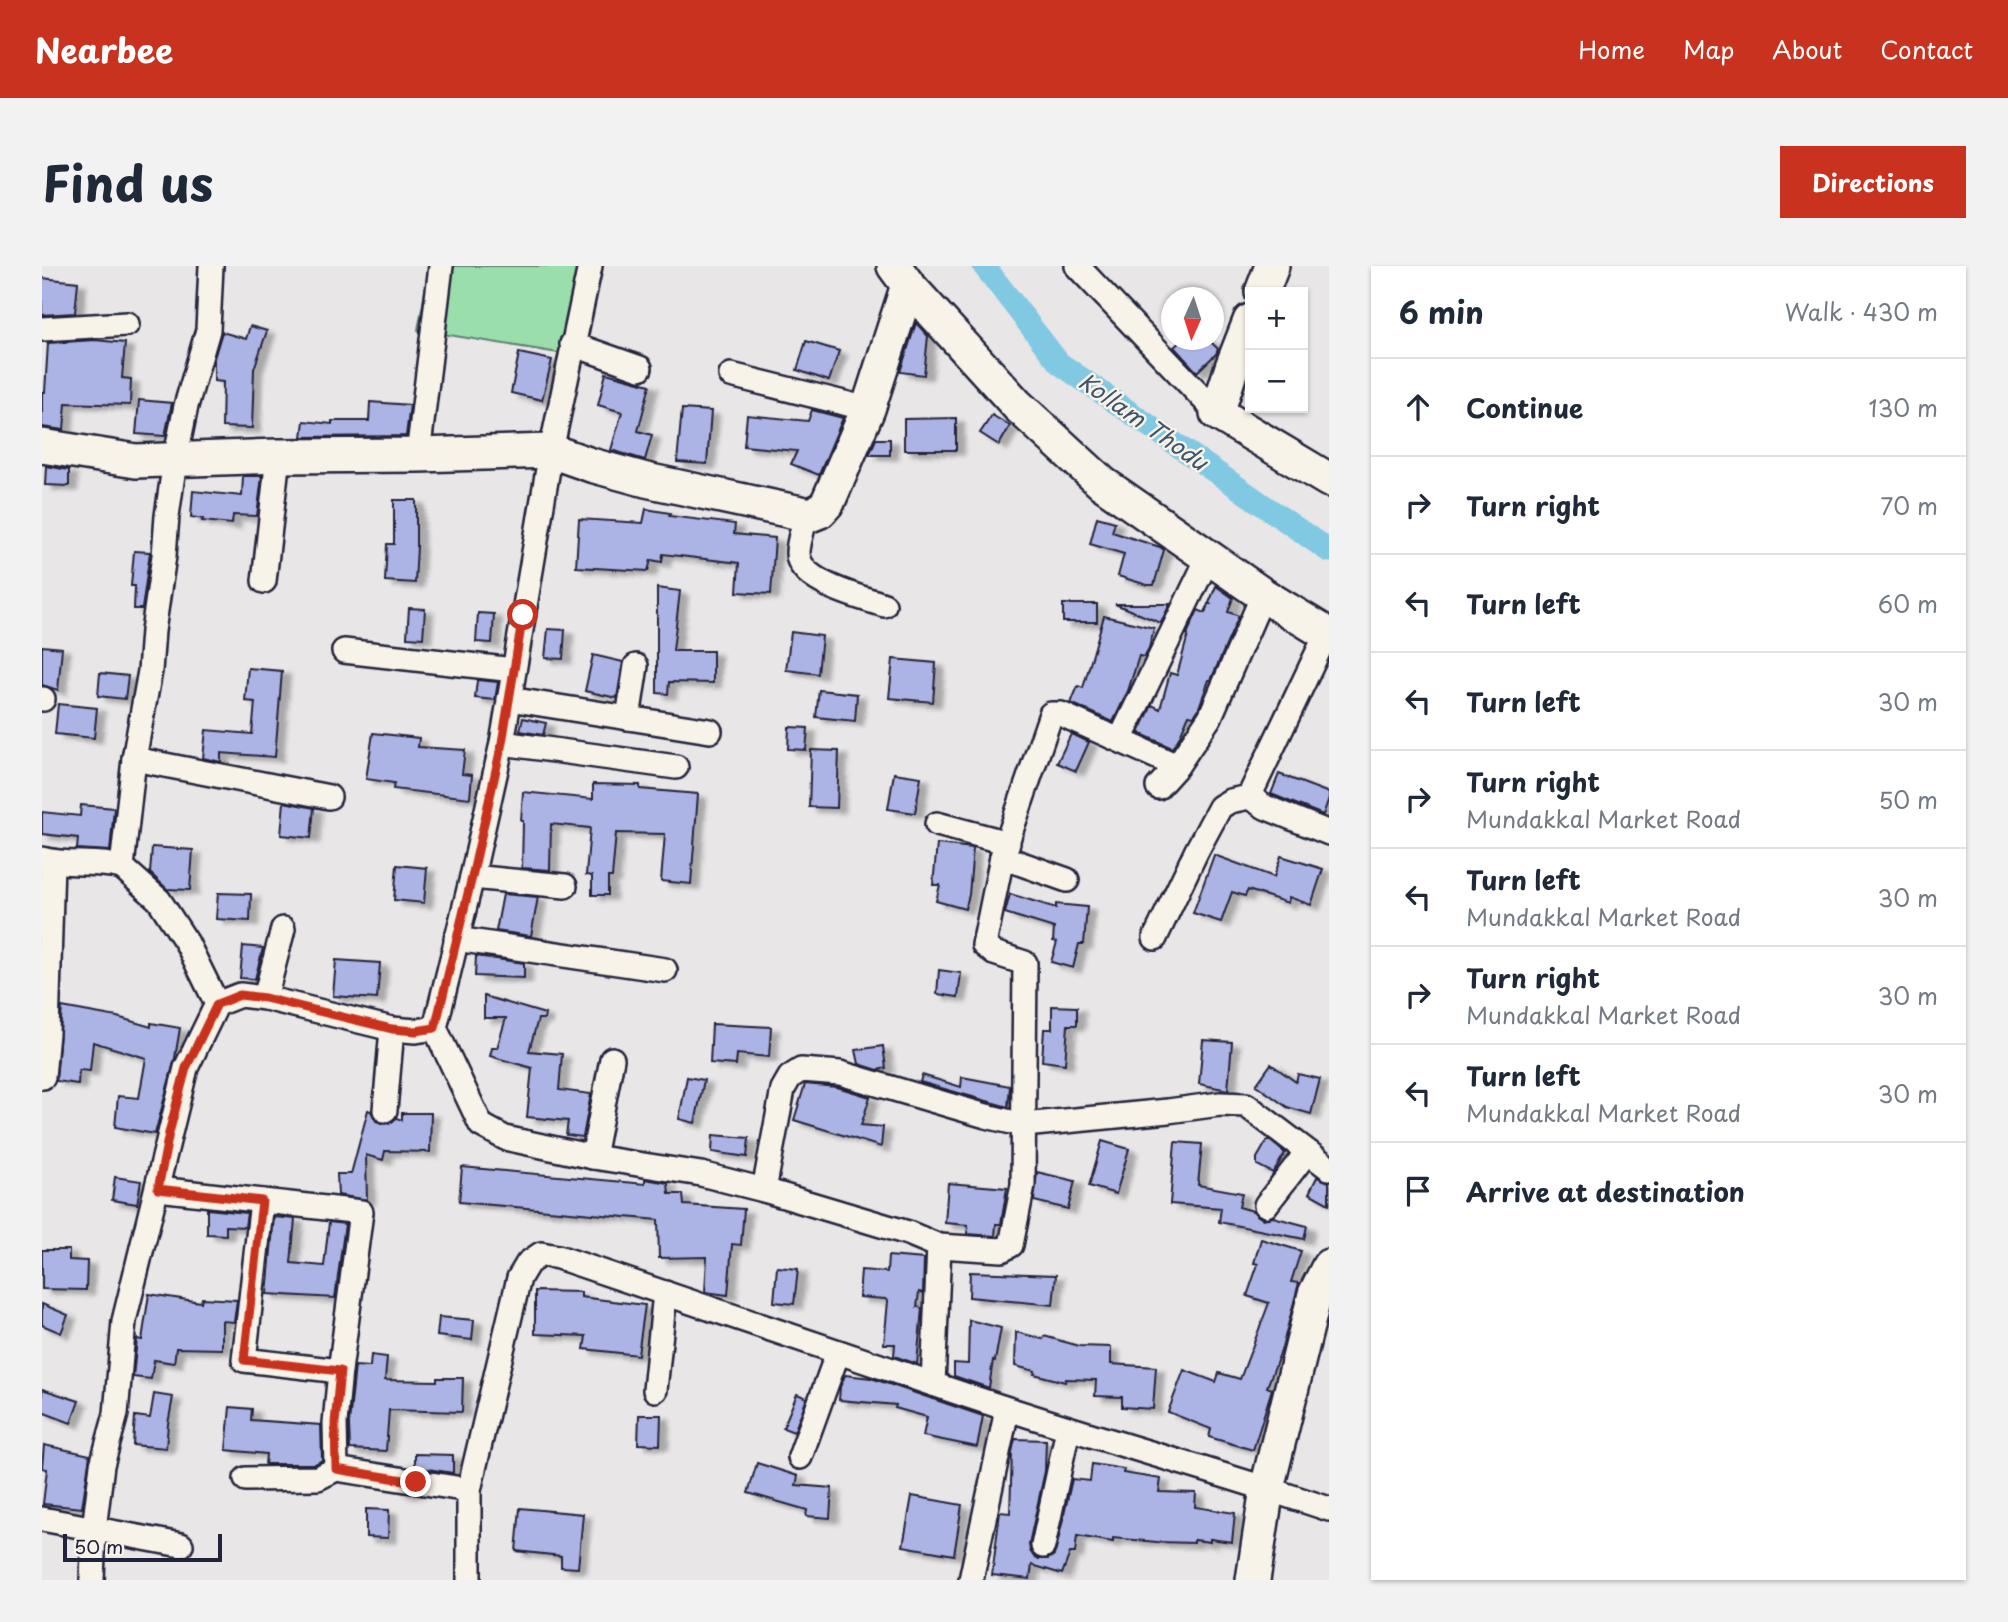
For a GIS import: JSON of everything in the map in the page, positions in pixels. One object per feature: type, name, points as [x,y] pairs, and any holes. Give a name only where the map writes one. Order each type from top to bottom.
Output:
[{"type":"street","points":[[122,867],[134,759],[150,671],[175,460],[186,406],[208,330],[211,266]]},
{"type":"street","points":[[418,455],[441,266]]},
{"type":"street","points":[[590,266],[551,451],[502,743],[435,1028],[481,1125],[505,1138],[593,1157],[701,1174],[764,1190],[908,1233],[939,1246],[1002,1250],[1012,1245],[1023,1185],[1025,964],[994,953],[984,946],[1015,816],[1051,715],[1060,714],[1177,766]]},
{"type":"street","points":[[1077,266],[1217,413],[1329,480]]},
{"type":"street","points":[[1264,287],[1272,266]]},
{"type":"street","points":[[42,446],[136,461],[551,451],[646,480],[806,515],[817,513],[826,506],[868,409],[901,275]]},
{"type":"street","points":[[901,275],[1017,405],[1102,483],[1263,595],[1328,634],[1249,797]]},
{"type":"street","points":[[42,328],[127,324]]},
{"type":"street","points":[[1217,413],[1245,334]]},
{"type":"street","points":[[572,344],[640,368]]},
{"type":"street","points":[[731,375],[868,409]]},
{"type":"street","points":[[264,581],[278,456]]},
{"type":"street","points":[[806,515],[797,555],[804,569],[819,582],[884,605]]},
{"type":"street","points":[[1120,740],[1209,556]]},
{"type":"street","points":[[1158,787],[1177,766],[1210,718],[1263,595]]},
{"type":"street","points":[[344,651],[514,670]]},
{"type":"street","points":[[628,718],[636,666]]},
{"type":"street","points":[[509,699],[710,731]]},
{"type":"street","points":[[502,743],[676,767]]},
{"type":"street","points":[[134,759],[329,797]]},
{"type":"street","points":[[1155,938],[1220,807],[1230,801],[1249,797],[1265,807],[1329,832]]},
{"type":"street","points":[[937,824],[1005,850],[1067,880]]},
{"type":"street","points":[[43,1076],[47,1033],[47,861],[105,863],[122,867],[159,901],[187,943],[217,1004]]},
{"type":"street","points":[[472,877],[565,886]]},
{"type":"street","points":[[265,998],[283,929]]},
{"type":"street","points":[[456,939],[665,970]]},
{"type":"street","points":[[92,1580],[94,1529],[102,1465],[116,1414],[124,1321],[186,1068],[217,1004],[240,995],[265,998],[392,1029],[416,1031],[435,1028]]},
{"type":"street","points":[[385,1110],[392,1029]]},
{"type":"street","points":[[593,1157],[612,1059]]},
{"type":"street","points":[[764,1190],[783,1089],[790,1077],[801,1070],[840,1073],[1024,1125],[1220,1104],[1246,1105],[1329,1168]]},
{"type":"street","points":[[1266,1205],[1307,1152]]},
{"type":"street","points":[[158,1189],[361,1212],[340,1371],[335,1423],[336,1469]]},
{"type":"street","points":[[262,1201],[244,1360],[340,1371]]},
{"type":"street","points":[[933,1384],[939,1246]]},
{"type":"street","points":[[469,1580],[469,1490],[519,1278],[528,1263],[541,1254],[558,1257],[1007,1410],[1329,1509]]},
{"type":"street","points":[[1254,1580],[1267,1488],[1315,1294],[1329,1266]]},
{"type":"street","points":[[655,1390],[665,1293]]},
{"type":"street","points":[[800,1457],[838,1352]]},
{"type":"street","points":[[971,1580],[1007,1410]]},
{"type":"street","points":[[1043,1546],[1068,1429]]},
{"type":"street","points":[[246,1479],[317,1478],[336,1469],[469,1490]]},
{"type":"street","points":[[42,1519],[181,1545]]},
{"type":"green space","points":[[430,266],[583,266],[565,354],[418,330]]},
{"type":"building","points":[[42,278],[78,282],[75,313],[42,315]]},
{"type":"building","points":[[916,323],[928,336],[924,375],[900,372]]},
{"type":"building","points":[[250,326],[267,331],[254,369],[252,428],[222,427],[223,382],[214,381],[214,358],[222,332],[246,339]]},
{"type":"building","points":[[95,340],[125,343],[122,378],[131,379],[130,405],[66,403],[64,430],[42,427],[42,392],[45,392],[48,343]]},
{"type":"building","points":[[806,341],[839,351],[829,381],[797,370]]},
{"type":"building","points":[[1177,350],[1218,350],[1216,354],[1197,372]]},
{"type":"building","points":[[519,353],[552,360],[542,400],[511,393]]},
{"type":"building","points":[[606,373],[650,385],[638,431],[652,435],[645,460],[611,450],[622,412],[598,405]]},
{"type":"building","points":[[139,400],[172,403],[165,436],[136,434]]},
{"type":"building","points":[[370,402],[410,405],[406,436],[302,437],[304,421],[332,424],[332,421],[369,421]]},
{"type":"building","points":[[682,409],[711,411],[707,464],[677,462]]},
{"type":"building","points":[[812,410],[843,418],[819,475],[791,464],[797,451],[744,446],[747,415],[808,421]]},
{"type":"building","points":[[992,415],[1010,426],[999,445],[980,433]]},
{"type":"building","points":[[956,418],[956,450],[904,450],[904,419]]},
{"type":"building","points":[[876,439],[890,439],[890,455],[869,455]]},
{"type":"building","points":[[46,466],[69,470],[69,486],[45,485]]},
{"type":"building","points":[[243,476],[262,476],[257,516],[233,515],[232,524],[191,517],[193,491],[242,496]]},
{"type":"building","points":[[394,500],[416,500],[415,583],[385,581],[387,544],[394,544]]},
{"type":"building","points":[[646,509],[670,513],[669,516],[735,524],[734,534],[775,538],[771,594],[737,592],[739,563],[663,554],[662,562],[651,560],[648,571],[576,567],[579,519],[643,523]]},
{"type":"building","points":[[1097,517],[1115,522],[1112,532],[1164,550],[1154,585],[1118,576],[1124,554],[1090,544]]},
{"type":"building","points":[[134,551],[150,552],[142,609],[134,609],[135,586],[131,586]]},
{"type":"building","points":[[1216,586],[1233,598],[1228,612],[1239,616],[1198,710],[1194,716],[1189,715],[1172,748],[1139,733],[1152,705],[1160,709],[1170,673],[1177,675],[1187,634],[1198,610],[1205,613]]},
{"type":"building","points":[[657,588],[680,591],[673,651],[713,651],[713,683],[669,682],[668,694],[657,693]]},
{"type":"building","points":[[1063,604],[1097,604],[1097,622],[1063,622]]},
{"type":"building","points":[[1115,604],[1170,604],[1161,623]]},
{"type":"building","points":[[409,608],[425,609],[423,638],[407,637]]},
{"type":"building","points":[[478,613],[494,614],[492,643],[476,642]]},
{"type":"building","points":[[1104,616],[1154,628],[1149,648],[1144,657],[1139,656],[1128,691],[1113,722],[1071,703],[1078,686],[1083,688]]},
{"type":"building","points":[[548,629],[565,630],[563,659],[545,658]]},
{"type":"building","points":[[791,632],[822,636],[818,674],[786,670]]},
{"type":"building","points":[[42,646],[62,648],[58,690],[42,685]]},
{"type":"building","points":[[593,655],[623,662],[617,698],[585,691]]},
{"type":"building","points":[[893,659],[936,663],[933,702],[889,698]]},
{"type":"building","points":[[248,668],[282,671],[275,757],[221,753],[221,762],[203,758],[206,730],[252,734],[255,702],[245,701]]},
{"type":"building","points":[[100,673],[128,676],[125,699],[98,696]]},
{"type":"building","points":[[477,680],[498,682],[495,700],[475,698]]},
{"type":"building","points":[[819,690],[857,694],[855,721],[816,717]]},
{"type":"building","points":[[58,704],[97,708],[94,738],[55,734]]},
{"type":"building","points":[[523,718],[546,723],[543,735],[520,731]]},
{"type":"building","points":[[789,727],[808,728],[806,750],[788,749]]},
{"type":"building","points":[[373,733],[419,738],[418,747],[465,750],[462,774],[472,775],[470,798],[393,789],[394,783],[366,779]]},
{"type":"building","points":[[1071,734],[1089,742],[1076,771],[1057,763]]},
{"type":"building","points":[[811,750],[839,751],[837,808],[809,807]]},
{"type":"building","points":[[894,773],[921,777],[915,813],[888,809]]},
{"type":"building","points":[[1279,774],[1329,793],[1323,815],[1271,794]]},
{"type":"building","points":[[593,784],[640,785],[640,789],[698,794],[691,884],[661,881],[665,834],[616,833],[612,877],[608,877],[608,895],[592,895],[592,876],[586,875],[590,828],[551,824],[550,870],[522,868],[523,792],[593,799]]},
{"type":"building","points":[[284,802],[314,808],[311,838],[281,835]]},
{"type":"building","points":[[81,805],[114,808],[110,851],[77,849],[78,838],[42,834],[42,812],[80,816]]},
{"type":"building","points":[[937,844],[973,848],[969,895],[965,909],[936,901],[940,885],[933,885]]},
{"type":"building","points":[[152,847],[193,850],[190,890],[167,889],[150,873]]},
{"type":"building","points":[[1214,855],[1274,877],[1281,856],[1323,869],[1311,905],[1289,897],[1288,903],[1248,890],[1245,896],[1232,892],[1221,922],[1193,913]]},
{"type":"building","points":[[397,865],[427,868],[424,903],[394,900]]},
{"type":"building","points":[[218,893],[251,894],[250,921],[216,919]]},
{"type":"building","points":[[503,894],[538,897],[531,936],[496,931]]},
{"type":"building","points":[[1010,894],[1056,908],[1056,904],[1087,907],[1084,944],[1079,944],[1073,968],[1051,962],[1057,942],[1053,941],[1054,928],[1005,913]]},
{"type":"building","points":[[243,946],[263,948],[255,979],[240,978]]},
{"type":"building","points":[[476,956],[524,963],[524,978],[475,976]]},
{"type":"building","points":[[336,960],[380,963],[377,999],[333,996]]},
{"type":"building","points":[[939,970],[961,973],[958,997],[937,994]]},
{"type":"building","points":[[484,996],[545,1014],[544,1019],[538,1019],[529,1051],[562,1054],[559,1090],[591,1094],[583,1137],[566,1135],[568,1121],[527,1117],[532,1068],[490,1056],[492,1048],[497,1048],[506,1018],[484,1018]]},
{"type":"building","points":[[1052,1006],[1077,1007],[1077,1025],[1068,1025],[1065,1064],[1042,1061],[1044,1029],[1052,1029]]},
{"type":"building","points":[[62,1007],[117,1017],[151,1027],[151,1023],[180,1028],[155,1134],[115,1127],[118,1096],[139,1098],[146,1058],[93,1042],[90,1071],[79,1070],[78,1084],[56,1081]]},
{"type":"building","points":[[712,1024],[771,1027],[769,1057],[737,1054],[736,1065],[710,1063]]},
{"type":"building","points":[[1203,1040],[1232,1042],[1228,1090],[1199,1084]]},
{"type":"building","points":[[883,1046],[886,1068],[878,1070],[859,1064],[856,1050]]},
{"type":"building","points":[[1271,1064],[1296,1082],[1298,1074],[1320,1079],[1311,1114],[1287,1107],[1256,1085]]},
{"type":"building","points":[[922,1075],[961,1087],[962,1077],[1010,1086],[1008,1107],[920,1082]]},
{"type":"building","points":[[687,1077],[704,1080],[695,1123],[679,1119]]},
{"type":"building","points":[[805,1084],[837,1087],[870,1097],[861,1125],[883,1127],[881,1147],[794,1120]]},
{"type":"building","points":[[368,1110],[376,1121],[384,1124],[396,1118],[402,1120],[402,1113],[431,1113],[430,1152],[385,1151],[383,1160],[366,1155],[367,1200],[338,1195],[337,1174],[351,1174]]},
{"type":"building","points":[[713,1135],[749,1138],[747,1157],[712,1152]]},
{"type":"building","points":[[1268,1139],[1285,1153],[1273,1173],[1257,1165],[1257,1158]]},
{"type":"building","points":[[1102,1141],[1129,1149],[1116,1194],[1089,1186]]},
{"type":"building","points":[[1175,1142],[1202,1144],[1198,1185],[1242,1193],[1239,1207],[1253,1211],[1263,1219],[1273,1217],[1307,1226],[1304,1239],[1219,1222],[1221,1208],[1170,1204]]},
{"type":"building","points":[[462,1167],[645,1184],[645,1179],[668,1183],[669,1194],[683,1194],[684,1205],[744,1209],[741,1245],[732,1244],[728,1295],[705,1292],[707,1257],[659,1258],[658,1220],[459,1202]]},
{"type":"building","points":[[1037,1172],[1075,1181],[1068,1209],[1034,1201]]},
{"type":"building","points":[[115,1177],[141,1181],[137,1204],[112,1200]]},
{"type":"building","points":[[1317,1177],[1329,1182],[1329,1204],[1309,1193]]},
{"type":"building","points":[[948,1183],[1007,1188],[1001,1224],[996,1224],[995,1236],[967,1234],[968,1225],[945,1223]]},
{"type":"building","points":[[207,1209],[247,1213],[245,1227],[226,1226],[226,1235],[207,1234]]},
{"type":"building","points":[[274,1217],[295,1219],[291,1263],[324,1266],[329,1222],[345,1224],[335,1298],[267,1294]]},
{"type":"building","points":[[1261,1239],[1301,1251],[1291,1282],[1299,1283],[1282,1348],[1267,1387],[1272,1389],[1253,1450],[1209,1437],[1211,1429],[1168,1412],[1184,1370],[1216,1382],[1219,1373],[1240,1379],[1269,1303],[1247,1296],[1258,1264],[1254,1263]]},
{"type":"building","points":[[42,1250],[69,1250],[69,1260],[87,1261],[86,1290],[42,1289]]},
{"type":"building","points":[[888,1256],[924,1259],[923,1293],[919,1292],[917,1307],[922,1308],[917,1364],[894,1356],[895,1344],[884,1344],[888,1301],[859,1297],[861,1270],[887,1272]]},
{"type":"building","points":[[777,1267],[798,1269],[794,1304],[774,1302]]},
{"type":"building","points":[[970,1272],[1056,1275],[1053,1305],[969,1297]]},
{"type":"building","points":[[535,1291],[581,1292],[581,1297],[645,1305],[638,1355],[584,1349],[586,1336],[535,1334]]},
{"type":"building","points":[[149,1294],[201,1302],[202,1298],[237,1300],[234,1322],[222,1321],[222,1349],[176,1348],[174,1363],[154,1360],[151,1379],[133,1377],[137,1339],[142,1340]]},
{"type":"building","points":[[42,1304],[68,1315],[61,1333],[42,1325]]},
{"type":"building","points":[[439,1317],[474,1320],[472,1340],[437,1336]]},
{"type":"building","points":[[969,1320],[1001,1328],[989,1388],[954,1376],[954,1363],[968,1364]]},
{"type":"building","points":[[1016,1332],[1043,1339],[1044,1336],[1079,1346],[1111,1347],[1111,1364],[1156,1367],[1153,1409],[1122,1407],[1122,1397],[1095,1396],[1096,1380],[1066,1379],[1065,1382],[1015,1366]]},
{"type":"building","points":[[371,1355],[387,1357],[385,1380],[437,1381],[437,1378],[463,1378],[462,1412],[389,1410],[386,1451],[350,1449],[349,1424],[355,1366],[370,1367]]},
{"type":"building","points":[[845,1375],[871,1378],[983,1416],[977,1447],[923,1436],[927,1417],[895,1408],[896,1405],[839,1400]]},
{"type":"building","points":[[42,1389],[79,1401],[71,1423],[42,1412]]},
{"type":"building","points":[[154,1394],[173,1397],[166,1448],[133,1445],[135,1416],[150,1418]]},
{"type":"building","points":[[797,1394],[807,1398],[794,1432],[783,1428]]},
{"type":"building","points":[[230,1407],[252,1409],[251,1420],[321,1425],[322,1460],[315,1464],[265,1464],[266,1454],[226,1450]]},
{"type":"building","points":[[639,1415],[661,1415],[660,1445],[638,1444]]},
{"type":"building","points":[[1015,1439],[1046,1440],[1045,1471],[1029,1544],[1034,1557],[1048,1559],[1054,1555],[1072,1479],[1090,1481],[1092,1464],[1124,1469],[1123,1473],[1161,1479],[1159,1492],[1196,1493],[1195,1507],[1235,1513],[1232,1542],[1210,1539],[1210,1542],[1194,1540],[1194,1543],[1157,1542],[1113,1538],[1113,1542],[1077,1536],[1075,1553],[1070,1553],[1062,1574],[1032,1565],[1030,1579],[992,1575],[1000,1512],[1010,1513],[1012,1452]]},
{"type":"building","points":[[44,1445],[90,1455],[82,1508],[43,1504],[47,1469],[42,1468]]},
{"type":"building","points":[[415,1454],[453,1455],[453,1473],[415,1467]]},
{"type":"building","points":[[757,1463],[798,1476],[796,1485],[832,1488],[830,1518],[806,1516],[807,1510],[748,1493]]},
{"type":"building","points":[[912,1496],[962,1505],[954,1555],[903,1546]]},
{"type":"building","points":[[520,1508],[583,1514],[578,1568],[561,1567],[561,1556],[516,1551]]},
{"type":"building","points":[[366,1509],[389,1510],[388,1538],[366,1537]]},
{"type":"waterway","name":"Kollam Thodu","points":[[984,266],[1059,363],[1329,551]]},
{"type":"route","points":[[416,1482],[336,1469],[335,1423],[340,1371],[244,1360],[262,1201],[158,1189],[186,1068],[217,1004],[240,995],[265,998],[392,1029],[416,1031],[435,1028],[502,743],[523,615]]}]
